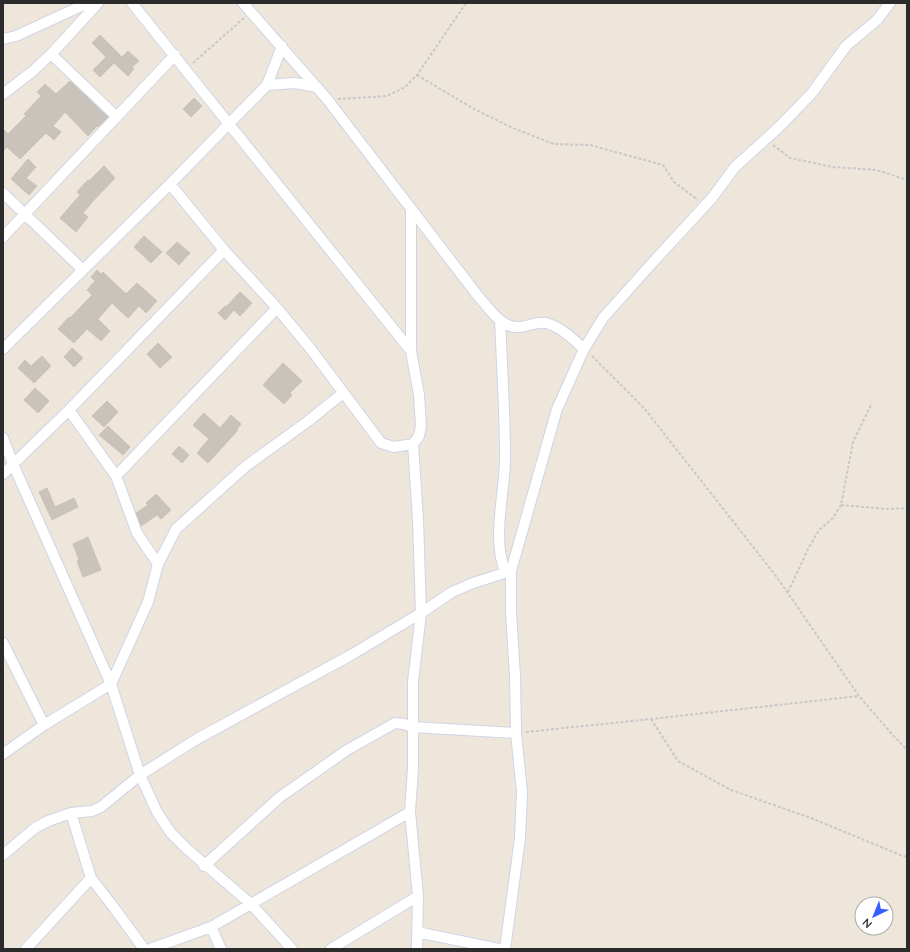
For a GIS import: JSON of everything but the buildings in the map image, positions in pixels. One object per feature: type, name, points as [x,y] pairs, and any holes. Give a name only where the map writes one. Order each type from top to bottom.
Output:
[{"type":"street","points":[[3,39],[16,36],[88,3]]},
{"type":"street","points":[[3,94],[34,71],[98,3]]},
{"type":"street","points":[[132,3],[411,351]]},
{"type":"street","points":[[243,3],[327,99],[478,296],[500,320],[510,326],[518,327],[544,323],[559,328],[584,349]]},
{"type":"street","points":[[505,949],[520,838],[522,792],[516,733],[515,676],[508,572],[546,451],[557,409],[584,349],[603,318],[705,205],[735,168],[812,93],[846,46],[877,20],[890,3]]},
{"type":"street","points":[[3,348],[170,184],[267,85],[282,46]]},
{"type":"street","points":[[51,54],[117,117]]},
{"type":"street","points":[[3,237],[175,55]]},
{"type":"street","points":[[267,85],[295,83],[317,87]]},
{"type":"street","points":[[170,184],[224,250],[277,308],[310,348],[381,443],[394,447],[413,444]]},
{"type":"street","points":[[3,193],[83,270]]},
{"type":"street","points":[[410,209],[411,351],[419,395],[421,426],[419,436],[413,444],[418,519],[421,613],[413,682],[413,768],[410,812],[418,896],[417,949]]},
{"type":"street","points":[[3,474],[69,410],[224,250]]},
{"type":"street","points":[[116,476],[277,308]]},
{"type":"street","points":[[500,320],[505,459],[499,547],[502,563],[508,572]]},
{"type":"street","points":[[3,754],[44,725],[111,684],[148,602],[158,564],[176,529],[246,466],[344,393]]},
{"type":"street","points":[[69,410],[116,476],[137,533],[158,564]]},
{"type":"street","points":[[3,438],[13,464],[111,684],[140,775],[157,812],[171,833],[204,866],[251,904],[292,949]]},
{"type":"street","points":[[3,855],[35,828],[48,821],[71,813],[101,807],[140,775],[198,739],[351,655],[421,613],[452,592],[473,583],[508,572]]},
{"type":"street","points":[[3,643],[7,659],[44,725]]},
{"type":"street","points":[[204,866],[280,797],[347,750],[395,723],[404,724],[413,728],[516,733]]},
{"type":"street","points":[[150,949],[211,927],[410,812]]},
{"type":"street","points":[[71,813],[91,878],[116,909],[144,949]]},
{"type":"street","points":[[26,949],[91,878]]},
{"type":"street","points":[[331,949],[418,896]]},
{"type":"street","points":[[211,927],[221,949]]},
{"type":"street","points":[[417,932],[498,949]]},
{"type":"path","points":[[327,99],[387,96],[404,87],[417,74],[466,3]]},
{"type":"path","points":[[186,69],[251,12]]},
{"type":"path","points":[[417,74],[474,109],[520,131],[554,144],[590,144],[662,165],[674,182],[705,205]]},
{"type":"path","points":[[765,139],[790,158],[833,167],[877,170],[907,180]]},
{"type":"path","points":[[584,349],[644,408],[788,592],[859,696],[907,750]]},
{"type":"path","points":[[788,592],[819,530],[833,518],[840,505],[853,442],[872,403]]},
{"type":"path","points":[[840,505],[888,509],[907,508]]},
{"type":"path","points":[[516,733],[859,696]]},
{"type":"path","points":[[650,719],[678,761],[730,790],[811,818],[907,857]]}]
